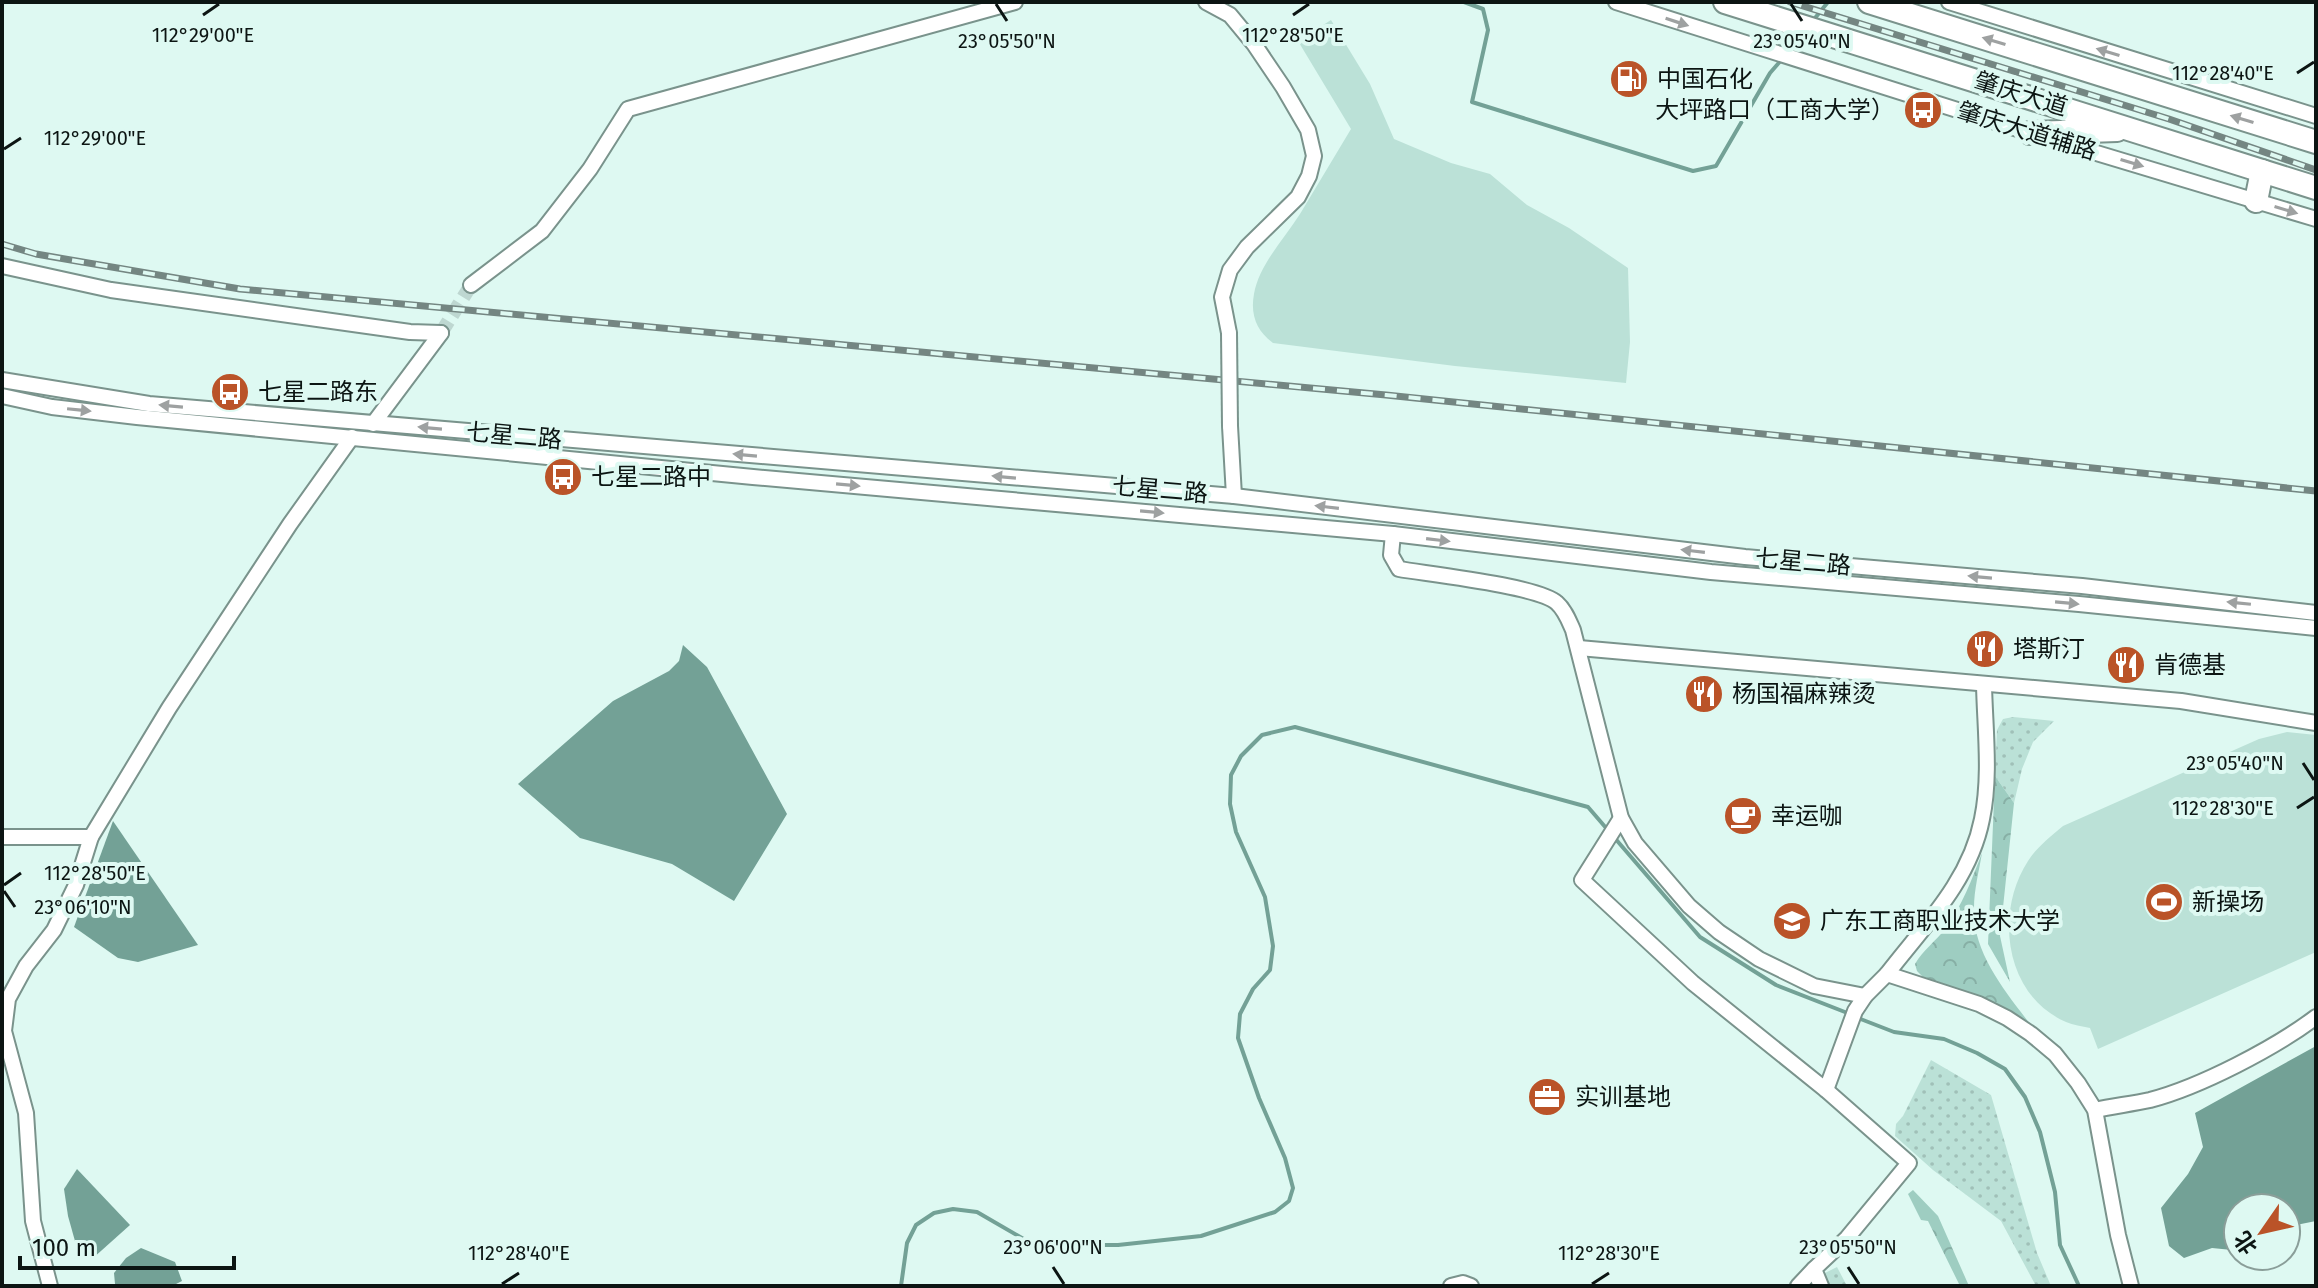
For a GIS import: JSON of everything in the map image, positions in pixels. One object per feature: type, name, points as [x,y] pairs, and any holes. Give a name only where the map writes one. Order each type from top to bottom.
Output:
[{"type":"highway","name":"肇庆大道","points":[[1725,2],[2316,188]]},
{"type":"highway","name":"肇庆大道","points":[[1869,2],[1908,9],[2316,142]]},
{"type":"highway","points":[[2030,133],[2134,130]]},
{"type":"highway","points":[[2256,201],[2262,171]]},
{"type":"street","points":[[471,285],[542,231],[590,169],[628,109],[1015,2]]},
{"type":"street","points":[[1206,2],[1230,15],[1254,44],[1308,130],[1314,156],[1309,176],[1298,197],[1247,247],[1230,270],[1222,297],[1229,333],[1234,496]]},
{"type":"street","name":"肇庆大道辅路","points":[[1616,2],[2030,133],[2316,219]]},
{"type":"street","points":[[1949,2],[2316,116]]},
{"type":"street","points":[[1908,9],[1990,15]]},
{"type":"street","points":[[2,266],[111,290],[410,332],[441,333],[373,424]]},
{"type":"street","name":"七星二路","points":[[2,380],[149,404],[1234,496],[1745,557],[2082,586],[2316,613]]},
{"type":"street","name":"七星二路","points":[[2,396],[52,407],[753,477],[1393,534],[1744,574],[2316,628]]},
{"type":"street","points":[[50,1286],[33,1221],[26,1113],[4,1031],[8,999],[26,966],[54,930],[76,885],[91,837],[169,708],[290,524],[352,437]]},
{"type":"street","points":[[1393,534],[1391,555],[1399,569],[1493,584],[1536,593],[1556,601],[1567,616],[1579,648],[1621,818],[1635,843],[1689,906],[1719,932],[1759,959],[1814,986],[1865,996]]},
{"type":"street","points":[[1744,574],[1745,557]]},
{"type":"street","points":[[1579,648],[2181,701],[2316,723]]},
{"type":"street","points":[[1826,1090],[1855,1011],[1949,896],[1975,845],[1986,793],[1984,685]]},
{"type":"street","points":[[1621,818],[1582,880],[1693,983],[1826,1090],[1909,1163],[1847,1238],[1798,1286]]},
{"type":"street","points":[[2,837],[91,837]]},
{"type":"street","points":[[1887,974],[1979,1004],[2007,1018],[2055,1054],[2095,1110],[2118,1235],[2131,1286]]},
{"type":"street","points":[[2095,1110],[2151,1099],[2198,1083],[2274,1044],[2316,1017]]},
{"type":"street","points":[[1814,1269],[1821,1286]]},
{"type":"street","points":[[1451,1286],[1463,1283],[1471,1286]]},
{"type":"shaded area","points":[[1331,20],[1370,84],[1394,139],[1451,163],[1490,174],[1527,205],[1569,228],[1628,268],[1630,342],[1626,383],[1273,343],[1263,333],[1253,309],[1261,273],[1351,129],[1298,41]]},
{"type":"shaded area","points":[[683,645],[707,667],[787,814],[734,901],[672,864],[580,838],[518,784],[613,701],[669,671],[679,661]]},
{"type":"shaded area","points":[[2003,719],[2054,721],[2033,742],[2022,769],[2014,803],[1995,776],[1997,730]]},
{"type":"shaded area","name":"新操场","points":[[2287,732],[2316,735],[2316,952],[2098,1049],[2090,1028],[2066,1022],[2045,1010],[2018,973],[2011,951],[2011,904],[2017,882],[2028,861],[2063,826],[2259,739]]},
{"type":"shaded area","points":[[113,821],[198,945],[138,962],[118,958],[74,927]]},
{"type":"shaded area","points":[[2316,1046],[2316,1221],[2302,1224],[2302,1192],[2222,1192],[2222,1249],[2212,1248],[2184,1258],[2169,1246],[2161,1208],[2188,1174],[2203,1147],[2195,1113]]},
{"type":"shaded area","points":[[1931,1060],[1991,1095],[2037,1253],[2051,1286],[2036,1286],[2001,1221],[1933,1170],[1895,1136],[1896,1124]]},
{"type":"shaded area","points":[[77,1169],[130,1225],[92,1259],[80,1259],[68,1216],[64,1189]]},
{"type":"shaded area","points":[[141,1248],[175,1262],[182,1281],[172,1286],[115,1284],[114,1273],[126,1258]]},
{"type":"shaded area","points":[[1837,1267],[1847,1286],[1829,1286],[1823,1274]]},
{"type":"green space","points":[[1995,776],[2014,803],[2000,936],[2010,982],[1988,944]]},
{"type":"green space","points":[[1982,853],[1974,901],[1978,940],[1992,970],[2030,1024],[1991,1001],[1926,980],[1915,964],[1951,920]]},
{"type":"green space","points":[[1913,1190],[1938,1216],[1969,1286],[1960,1286],[1928,1221],[1921,1220],[1908,1194]]},
{"type":"waterway","points":[[1464,2],[1483,9],[1488,30],[1472,102],[1693,171],[1716,166],[1770,73],[1783,58]]},
{"type":"waterway","points":[[1811,23],[1828,2]]},
{"type":"waterway","points":[[1788,51],[1803,33]]},
{"type":"waterway","points":[[901,1286],[907,1243],[916,1225],[934,1213],[953,1209],[977,1212],[1034,1245],[1118,1245],[1201,1236],[1275,1212],[1289,1201],[1293,1188],[1285,1158],[1238,1038],[1240,1014],[1253,989],[1270,970],[1273,946],[1265,897],[1236,832],[1230,804],[1231,775],[1241,756],[1262,735],[1295,727],[1588,807],[1700,937],[1776,985],[1850,1014]]},
{"type":"waterway","points":[[1858,1018],[1894,1032],[1944,1039],[2005,1069],[2025,1097],[2040,1132],[2055,1192],[2060,1245],[2079,1286]]},
{"type":"tunnel","points":[[441,333],[471,285]]},
{"type":"railway","points":[[1790,2],[2169,119],[2316,170]]},
{"type":"railway","points":[[2,244],[36,254],[240,289],[1386,395],[2316,491]]},
{"type":"place","name":"中国石化","points":[[1629,79]]},
{"type":"place","name":"大坪路口（工商大学）","points":[[1923,110]]},
{"type":"place","name":"七星二路东","points":[[230,392]]},
{"type":"place","name":"七星二路中","points":[[563,477]]},
{"type":"place","name":"塔斯汀","points":[[1985,649]]},
{"type":"place","name":"肯德基","points":[[2126,665]]},
{"type":"place","name":"杨国福麻辣烫","points":[[1704,694]]},
{"type":"place","name":"幸运咖","points":[[1743,816]]},
{"type":"place","name":"新操场","points":[[2164,902]]},
{"type":"place","name":"广东工商职业技术大学","points":[[1792,921]]},
{"type":"place","name":"实训基地","points":[[1547,1097]]}]
